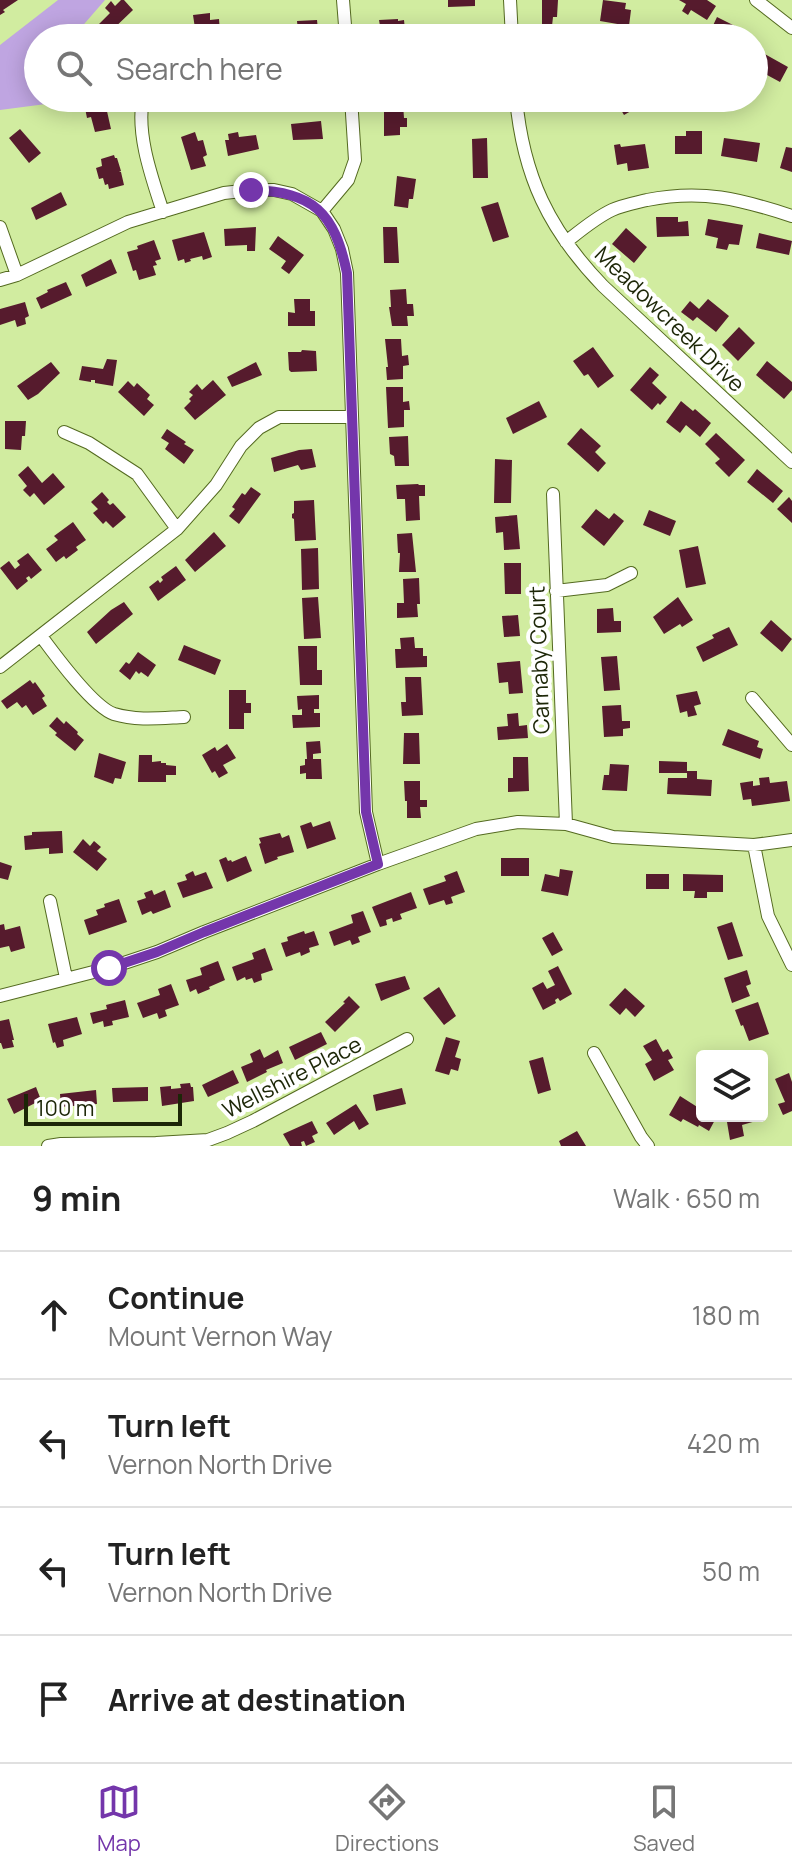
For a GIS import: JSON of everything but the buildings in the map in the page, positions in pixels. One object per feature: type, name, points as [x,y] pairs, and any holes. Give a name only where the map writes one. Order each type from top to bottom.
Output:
[{"type":"street","points":[[343,0],[345,24]]},
{"type":"street","points":[[510,0],[511,24]]},
{"type":"street","points":[[756,0],[792,28]]},
{"type":"street","points":[[141,112],[145,153],[163,212]]},
{"type":"street","points":[[322,211],[348,180],[355,160],[352,112]]},
{"type":"street","name":"Meadowcreek Drive","points":[[518,112],[527,165],[543,204],[578,261],[792,462]]},
{"type":"street","points":[[0,280],[17,275],[128,222],[224,193],[274,190],[292,194],[322,211],[334,229],[347,273],[366,812],[378,864]]},
{"type":"street","points":[[566,242],[612,210],[689,194],[720,196],[792,216]]},
{"type":"street","points":[[0,227],[17,275]]},
{"type":"street","points":[[0,667],[177,529],[216,485],[241,446],[259,428],[279,417],[351,417]]},
{"type":"street","points":[[64,432],[89,443],[137,474],[177,529]]},
{"type":"street","name":"Carnaby Court","points":[[553,494],[566,824]]},
{"type":"street","points":[[556,591],[607,585],[631,573]]},
{"type":"street","points":[[41,636],[87,693],[111,713],[138,719],[184,717]]},
{"type":"street","points":[[752,698],[792,745]]},
{"type":"street","points":[[0,996],[109,968],[157,952],[378,864],[476,829],[518,822],[566,824],[613,837],[754,845],[792,840]]},
{"type":"street","points":[[754,845],[768,916],[792,965]]},
{"type":"street","points":[[50,901],[66,978]]},
{"type":"street","name":"Wellshire Place","points":[[48,1146],[208,1140],[407,1039]]},
{"type":"street","points":[[594,1053],[648,1146]]},
{"type":"shaded area","points":[[58,0],[105,0],[84,24],[27,24]]},
{"type":"shaded area","points":[[24,26],[24,107],[0,110],[0,45]]},
{"type":"route","points":[[109,968],[378,864],[366,812],[347,273],[334,229],[322,211],[292,194],[251,190]]}]
